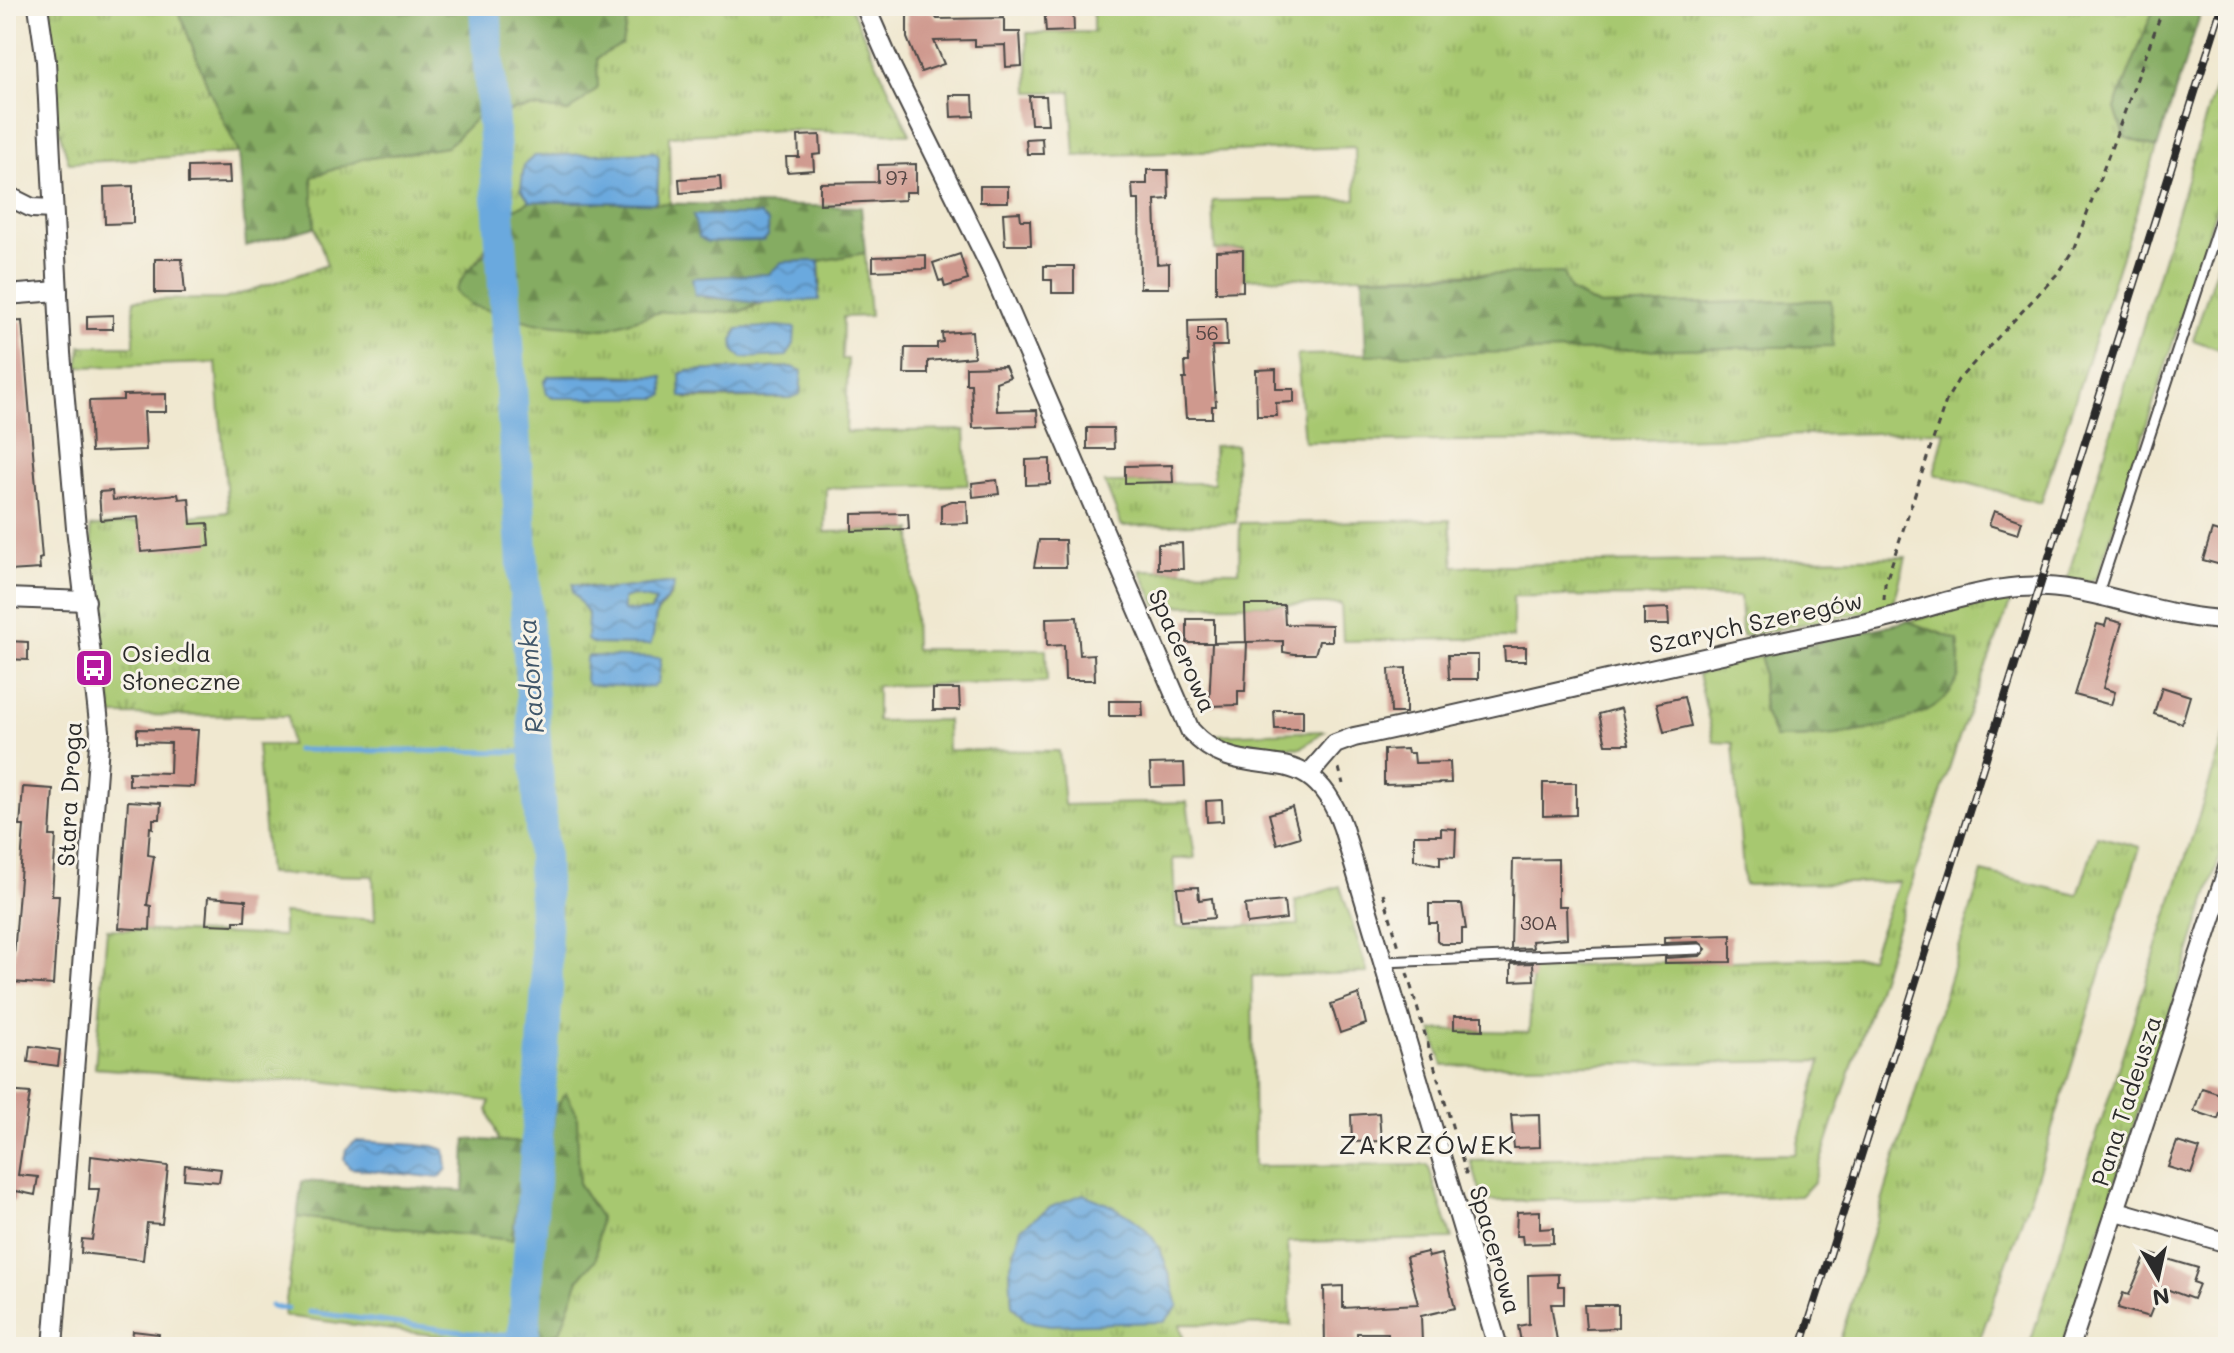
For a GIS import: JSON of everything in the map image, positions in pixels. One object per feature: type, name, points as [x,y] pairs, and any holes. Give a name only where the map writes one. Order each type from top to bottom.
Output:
[{"type":"street","name":"Stara Droga","points":[[38,6],[46,61],[58,291],[76,528],[100,731],[53,1347]]},
{"type":"street","name":"Spacerowa","points":[[865,6],[906,97],[990,266],[1190,730],[1207,747],[1224,756],[1278,763],[1310,773],[1331,799],[1340,820],[1498,1347]]},
{"type":"street","points":[[6,195],[32,208],[53,209]]},
{"type":"street","points":[[6,295],[58,291]]},
{"type":"street","name":"Szarych Szeregów","points":[[1310,773],[1335,744],[1354,737],[1883,620],[1975,594],[2020,587],[2098,593],[2196,618],[2228,620]]},
{"type":"street","points":[[6,598],[86,601]]},
{"type":"street","name":"Pana Tadeusza","points":[[2070,1347],[2228,868]]},
{"type":"street","points":[[2117,1211],[2228,1243]]},
{"type":"lane","points":[[2098,593],[2228,196]]},
{"type":"lane","points":[[1383,962],[1699,949]]},
{"type":"path","points":[[1883,620],[1885,584],[1946,401],[1958,380],[2060,271],[2073,251],[2164,6]]},
{"type":"path","points":[[1343,760],[1339,770],[1344,786]]},
{"type":"path","points":[[1383,892],[1469,1182]]},
{"type":"green space","points":[[46,6],[177,6],[208,87],[239,153],[69,163],[55,118]]},
{"type":"green space","points":[[177,6],[592,6],[612,8],[627,21],[622,44],[597,58],[598,88],[569,112],[533,107],[478,116],[447,147],[363,159],[312,177],[315,227],[246,246],[239,153],[208,87]]},
{"type":"green space","points":[[592,6],[850,6],[910,134],[782,130],[669,136],[670,206],[653,203],[657,200],[659,157],[655,152],[598,155],[521,188],[530,201],[505,217],[467,271],[470,305],[604,329],[660,312],[739,312],[821,285],[819,261],[865,253],[870,316],[843,317],[842,359],[848,359],[846,432],[965,430],[968,485],[826,488],[825,532],[912,530],[915,649],[1046,649],[1047,682],[877,686],[877,721],[947,720],[948,750],[1059,751],[1064,805],[1187,802],[1195,858],[1173,859],[1176,927],[1299,925],[1295,901],[1340,886],[1368,973],[1252,976],[1254,1166],[1428,1165],[1452,1239],[1288,1242],[1291,1325],[1180,1324],[1185,1347],[501,1347],[501,1344],[284,1316],[297,1217],[512,1240],[525,1144],[499,1141],[488,1110],[490,1101],[304,1079],[267,1082],[95,1068],[107,929],[283,936],[283,913],[375,920],[373,876],[268,874],[257,745],[290,745],[288,716],[112,715],[90,527],[228,512],[216,363],[78,367],[81,346],[134,346],[134,300],[225,299],[327,265],[315,227],[311,177],[363,159],[446,147],[478,116],[533,107],[569,112],[597,58],[622,44],[612,8]],"holes":[[[792,367],[802,371],[790,398],[688,399],[681,396],[680,374],[687,371]],[[610,375],[663,377],[657,398],[554,398],[544,382],[549,376]],[[667,583],[672,594],[657,613],[650,645],[594,644],[588,641],[588,613],[582,602],[581,584],[604,590]],[[555,1108],[578,1155],[579,1185],[596,1259],[579,1279],[560,1332],[533,1312]],[[1010,1269],[1026,1321],[1012,1305]]]},
{"type":"green space","points":[[1093,6],[2155,6],[2115,108],[2124,137],[2157,148],[2041,503],[1934,474],[1945,431],[1636,440],[1304,442],[1297,355],[1666,349],[1831,300],[1599,306],[1570,291],[1480,273],[1244,279],[1244,249],[1215,250],[1213,201],[1356,199],[1355,147],[1075,156],[1071,92],[1029,92],[1027,33],[1093,32]]},
{"type":"green space","points":[[2155,6],[2203,6],[2157,148],[2124,137],[2115,108]]},
{"type":"green space","points":[[2228,43],[2228,171],[2098,576],[2089,582],[2067,579]]},
{"type":"green space","points":[[530,201],[861,207],[865,253],[819,261],[782,262],[769,274],[692,278],[705,298],[758,303],[740,312],[660,312],[604,329],[534,323],[470,305],[455,291],[467,271],[485,254],[491,231],[509,212]]},
{"type":"green space","points":[[2221,253],[2228,255],[2228,352],[2193,340]]},
{"type":"green space","points":[[1563,273],[1570,291],[1599,306],[1831,300],[1833,346],[1366,355],[1363,277]]},
{"type":"green space","points":[[1236,445],[1236,523],[1122,526],[1105,483],[1214,483],[1213,446]]},
{"type":"green space","points":[[1450,520],[1454,566],[1906,557],[1893,607],[1742,636],[1740,597],[1513,596],[1513,638],[1343,641],[1341,604],[1157,606],[1140,570],[1239,571],[1240,523]]},
{"type":"green space","points":[[633,596],[656,600],[650,612],[623,611],[623,599]]},
{"type":"green space","points":[[2012,598],[1959,738],[1814,1182],[1801,1196],[1483,1201],[1471,1161],[1795,1154],[1821,1061],[1443,1066],[1432,1030],[1529,1032],[1533,967],[1870,957],[1899,882],[1744,885],[1733,743],[1714,742],[1698,674],[1761,656],[1764,712],[1775,738],[1821,736],[1878,728],[1929,709],[1947,695],[1958,677],[1958,640],[1907,621]]},
{"type":"green space","points":[[1907,621],[1958,640],[1959,673],[1947,695],[1929,709],[1878,728],[1821,736],[1775,738],[1764,712],[1761,656]]},
{"type":"green space","points":[[2228,725],[2228,832],[2062,1347],[2029,1347]]},
{"type":"green space","points":[[1324,731],[1301,748],[1258,744],[1258,751],[1235,748],[1211,735]]},
{"type":"green space","points":[[2097,836],[2140,847],[2037,1177],[1977,1347],[1838,1347],[1982,872],[2078,895]]},
{"type":"green space","points":[[566,1093],[577,1114],[579,1185],[600,1217],[596,1259],[579,1279],[560,1332],[537,1340],[533,1312],[555,1108]]},
{"type":"green space","points":[[466,1139],[525,1143],[512,1240],[297,1217],[302,1181],[464,1191]]},
{"type":"water","points":[[655,152],[659,157],[657,200],[653,203],[530,201],[521,189],[524,165],[534,156]]},
{"type":"water","points":[[693,215],[760,215],[768,222],[768,236],[763,241],[707,242],[699,237]]},
{"type":"water","points":[[819,261],[819,300],[758,303],[695,295],[692,278],[769,274],[782,262]]},
{"type":"water","points":[[795,328],[794,344],[787,356],[742,358],[734,351],[733,339],[738,329]]},
{"type":"water","points":[[792,367],[802,371],[800,394],[790,398],[681,397],[680,374],[687,371]]},
{"type":"water","points":[[549,376],[663,377],[664,395],[657,398],[554,398],[547,394],[544,382]]},
{"type":"water","points":[[573,584],[604,590],[674,584],[657,612],[650,645],[594,644],[587,640],[588,613],[573,592]],"holes":[[[633,596],[656,601],[651,611],[623,611],[623,599]]]},
{"type":"water","points":[[586,658],[661,658],[658,683],[652,687],[589,685],[585,680]]},
{"type":"water","points":[[356,1141],[433,1146],[445,1150],[447,1169],[439,1178],[350,1168],[344,1160],[346,1149]]},
{"type":"water","points":[[1083,1194],[1124,1213],[1150,1234],[1166,1263],[1178,1306],[1164,1322],[1050,1325],[1026,1321],[1012,1305],[1010,1269],[1021,1228],[1051,1207]]},
{"type":"building","points":[[1044,6],[1073,6],[1074,31],[1046,32]]},
{"type":"building","points":[[932,12],[937,19],[1004,18],[1004,32],[1020,32],[1022,66],[1006,67],[1005,45],[975,46],[975,40],[934,41],[944,64],[921,72],[907,38],[907,13]]},
{"type":"building","points":[[950,95],[973,95],[974,116],[951,117]]},
{"type":"building","points":[[1029,96],[1046,96],[1048,124],[1031,124]]},
{"type":"building","points":[[820,135],[821,154],[813,155],[814,170],[787,172],[786,157],[799,157],[798,136]]},
{"type":"building","points":[[1042,138],[1043,154],[1027,154],[1026,139]]},
{"type":"building","points":[[916,164],[916,192],[905,192],[905,200],[820,204],[820,183],[878,182],[878,165]]},
{"type":"building","points":[[229,166],[230,183],[188,184],[188,167]]},
{"type":"building","points":[[1147,170],[1168,170],[1169,199],[1155,200],[1157,264],[1169,263],[1169,288],[1140,288],[1139,200],[1133,200],[1132,184],[1147,184]]},
{"type":"building","points":[[720,176],[721,190],[680,193],[679,179]]},
{"type":"building","points":[[133,186],[133,223],[105,224],[104,187]]},
{"type":"building","points":[[980,186],[1008,186],[1008,202],[980,202]]},
{"type":"building","points":[[1020,212],[1021,220],[1030,220],[1031,245],[1005,245],[1003,213]]},
{"type":"building","points":[[1243,250],[1243,291],[1216,292],[1216,251]]},
{"type":"building","points":[[960,254],[968,280],[945,287],[943,280],[939,281],[933,263]]},
{"type":"building","points":[[926,255],[926,269],[873,271],[873,257]]},
{"type":"building","points":[[155,259],[182,259],[185,293],[155,293]]},
{"type":"building","points":[[1044,266],[1074,266],[1074,293],[1052,293],[1052,280],[1044,280]]},
{"type":"building","points":[[113,315],[113,329],[87,329],[87,316]]},
{"type":"building","points":[[1226,319],[1227,346],[1212,346],[1216,406],[1212,406],[1212,418],[1186,418],[1183,379],[1186,379],[1185,362],[1189,362],[1188,320]]},
{"type":"building","points":[[22,321],[42,558],[39,559],[40,569],[9,571],[6,322]]},
{"type":"building","points":[[972,331],[974,357],[928,361],[928,374],[904,374],[905,348],[937,348],[937,343],[943,342],[942,333]]},
{"type":"building","points":[[1005,366],[1010,377],[996,382],[997,411],[1037,410],[1038,426],[973,428],[971,384],[966,384],[966,367]]},
{"type":"building","points":[[1276,369],[1276,389],[1294,389],[1294,402],[1276,403],[1277,416],[1257,416],[1256,370]]},
{"type":"building","points":[[166,394],[166,412],[144,412],[146,450],[91,452],[89,401],[123,400],[123,395]]},
{"type":"building","points":[[1087,428],[1113,428],[1114,449],[1087,449]]},
{"type":"building","points":[[1050,459],[1050,484],[1026,485],[1026,460]]},
{"type":"building","points":[[1172,465],[1173,482],[1125,483],[1125,466]]},
{"type":"building","points":[[997,480],[999,494],[973,497],[972,483]]},
{"type":"building","points":[[112,491],[113,500],[178,494],[179,499],[189,498],[191,524],[208,523],[210,546],[141,552],[138,517],[101,520],[99,492]]},
{"type":"building","points":[[967,501],[968,523],[941,524],[941,505]]},
{"type":"building","points":[[1994,511],[2022,521],[2018,534],[1989,525]]},
{"type":"building","points":[[908,513],[909,529],[852,531],[852,514]]},
{"type":"building","points":[[2212,530],[2228,535],[2228,567],[2203,560]]},
{"type":"building","points":[[1039,540],[1065,540],[1066,567],[1034,567]]},
{"type":"building","points":[[1182,543],[1183,569],[1158,569],[1158,544]]},
{"type":"building","points":[[1245,605],[1284,605],[1285,624],[1332,625],[1332,641],[1319,641],[1315,654],[1283,652],[1283,641],[1247,642],[1245,691],[1238,691],[1238,705],[1209,706],[1212,643],[1187,643],[1187,619],[1214,619],[1214,643],[1246,642]]},
{"type":"building","points":[[1668,608],[1669,625],[1644,625],[1644,609]]},
{"type":"building","points":[[1077,617],[1080,655],[1094,654],[1095,680],[1065,680],[1064,645],[1047,646],[1046,618]]},
{"type":"building","points":[[2107,619],[2122,623],[2103,688],[2115,692],[2111,705],[2075,695],[2097,624],[2105,626]]},
{"type":"building","points":[[6,641],[28,642],[28,660],[6,659]]},
{"type":"building","points":[[1504,647],[1526,647],[1526,661],[1505,661]]},
{"type":"building","points":[[1448,655],[1478,655],[1478,679],[1449,679]]},
{"type":"building","points":[[1406,668],[1406,713],[1391,713],[1389,669]]},
{"type":"building","points":[[2162,687],[2190,696],[2182,723],[2154,714]]},
{"type":"building","points":[[933,689],[959,689],[960,710],[933,710]]},
{"type":"building","points":[[1684,697],[1691,726],[1664,732],[1657,703]]},
{"type":"building","points":[[1109,701],[1142,701],[1143,716],[1109,716]]},
{"type":"building","points":[[1621,708],[1629,744],[1606,744],[1599,714]]},
{"type":"building","points":[[1274,710],[1303,710],[1303,729],[1275,729]]},
{"type":"building","points":[[137,729],[198,730],[194,787],[129,785],[129,772],[170,773],[171,743],[137,742]]},
{"type":"building","points":[[1407,749],[1408,753],[1414,753],[1415,763],[1450,762],[1451,783],[1384,785],[1384,750]]},
{"type":"building","points":[[1184,763],[1185,786],[1151,787],[1150,764]]},
{"type":"building","points":[[1543,783],[1576,783],[1576,815],[1543,816]]},
{"type":"building","points":[[23,787],[53,789],[50,836],[56,836],[52,895],[59,895],[53,985],[12,982],[24,826],[20,826]]},
{"type":"building","points":[[1222,800],[1223,821],[1207,822],[1206,801]]},
{"type":"building","points":[[128,801],[161,803],[160,819],[153,819],[153,828],[150,827],[148,855],[154,856],[147,905],[151,906],[150,930],[119,928]]},
{"type":"building","points":[[1292,807],[1300,837],[1277,844],[1269,814]]},
{"type":"building","points":[[1441,828],[1456,829],[1455,857],[1440,856],[1440,865],[1414,860],[1414,835],[1441,835]]},
{"type":"building","points":[[1558,859],[1558,906],[1566,906],[1567,938],[1532,941],[1533,948],[1511,949],[1513,860]]},
{"type":"building","points":[[1198,887],[1199,900],[1212,898],[1214,918],[1181,921],[1177,888]]},
{"type":"building","points":[[208,897],[246,900],[245,921],[234,921],[234,925],[206,924]]},
{"type":"building","points":[[1284,901],[1286,919],[1247,924],[1245,905]]},
{"type":"building","points":[[1429,904],[1462,904],[1466,929],[1462,929],[1462,944],[1441,944],[1437,940],[1437,923],[1429,923]]},
{"type":"building","points":[[1731,935],[1731,962],[1665,963],[1665,958],[1700,956],[1706,949],[1699,942],[1664,943],[1664,937]]},
{"type":"building","points":[[1533,963],[1534,980],[1511,981],[1511,964]]},
{"type":"building","points":[[1359,994],[1366,1024],[1340,1033],[1331,1004]]},
{"type":"building","points":[[1454,1016],[1483,1016],[1483,1030],[1454,1029]]},
{"type":"building","points":[[30,1046],[60,1050],[58,1066],[28,1062]]},
{"type":"building","points":[[2202,1088],[2226,1096],[2218,1119],[2194,1111]]},
{"type":"building","points":[[6,1091],[30,1093],[18,1175],[38,1177],[35,1195],[16,1191],[15,1201],[6,1201]]},
{"type":"building","points":[[1379,1113],[1381,1141],[1352,1142],[1351,1115]]},
{"type":"building","points":[[1539,1114],[1540,1147],[1514,1148],[1511,1115]]},
{"type":"building","points":[[2177,1142],[2200,1149],[2191,1174],[2168,1167]]},
{"type":"building","points":[[91,1156],[168,1166],[162,1224],[147,1223],[143,1260],[81,1253],[82,1239],[92,1240],[99,1189],[89,1189]]},
{"type":"building","points":[[185,1165],[221,1169],[219,1182],[184,1179]]},
{"type":"building","points":[[1540,1211],[1540,1229],[1553,1228],[1553,1243],[1523,1244],[1522,1236],[1516,1236],[1517,1212]]},
{"type":"building","points":[[1427,1252],[1429,1257],[1441,1254],[1455,1308],[1421,1316],[1422,1343],[1388,1344],[1388,1333],[1357,1333],[1357,1346],[1325,1347],[1324,1287],[1343,1286],[1343,1308],[1418,1304],[1406,1257]]},
{"type":"building","points":[[2147,1253],[2198,1268],[2193,1282],[2199,1284],[2193,1299],[2161,1287],[2149,1317],[2118,1308],[2123,1293],[2129,1295]]},
{"type":"building","points":[[1558,1274],[1558,1286],[1564,1286],[1564,1304],[1551,1304],[1558,1347],[1522,1347],[1518,1326],[1529,1324],[1528,1275]]},
{"type":"building","points":[[1584,1305],[1618,1305],[1618,1328],[1586,1329]]},
{"type":"building","points":[[133,1331],[159,1334],[157,1347],[131,1347]]},
{"type":"waterway","name":"Radomka","points":[[485,6],[543,858],[547,988],[524,1331],[520,1347]]},
{"type":"waterway","points":[[296,750],[536,752]]},
{"type":"waterway","points":[[271,1306],[288,1309]]},
{"type":"waterway","points":[[309,1312],[495,1336],[524,1331]]},
{"type":"railway","points":[[1801,1347],[2222,6]]},
{"type":"place","name":"Osiedla Słoneczne","points":[[94,668]]},
{"type":"district","name":"ZAKRZÓWEK","points":[[1427,1145]]}]
